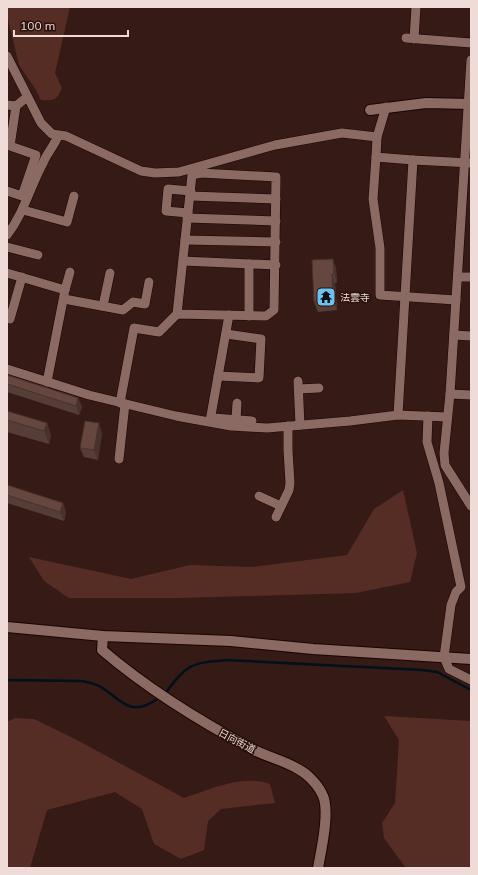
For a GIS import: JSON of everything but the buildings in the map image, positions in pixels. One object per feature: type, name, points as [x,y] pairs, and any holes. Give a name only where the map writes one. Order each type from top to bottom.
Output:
[{"type":"street","points":[[416,7],[410,39],[471,43]]},
{"type":"street","points":[[7,56],[17,72],[27,97],[42,123],[52,134],[66,136],[132,167],[155,174],[179,172],[275,145],[342,133],[377,137]]},
{"type":"street","points":[[471,60],[468,163],[444,453],[445,465],[471,506]]},
{"type":"street","points":[[7,191],[22,196],[36,155],[10,146],[11,105],[27,97]]},
{"type":"street","points":[[370,110],[426,103],[470,103]]},
{"type":"street","points":[[386,107],[377,137],[373,199],[380,248],[380,295],[456,300]]},
{"type":"street","points":[[7,235],[23,210],[43,162],[52,149],[58,136]]},
{"type":"street","points":[[376,157],[468,163]]},
{"type":"street","points":[[398,414],[413,160]]},
{"type":"street","points":[[119,459],[123,404],[134,328],[159,332],[177,314],[192,175],[201,173],[276,177],[276,265],[274,310],[266,316],[177,314]]},
{"type":"street","points":[[276,199],[190,193],[168,189],[166,211],[188,215],[276,221]]},
{"type":"street","points":[[23,210],[67,222],[74,196]]},
{"type":"street","points":[[185,240],[276,242]]},
{"type":"street","points":[[7,247],[38,255]]},
{"type":"street","points":[[183,261],[276,265]]},
{"type":"street","points":[[248,316],[249,264]]},
{"type":"street","points":[[47,382],[70,272]]},
{"type":"street","points":[[102,306],[110,272]]},
{"type":"street","points":[[7,273],[102,306],[124,310],[132,302],[145,304],[150,282]]},
{"type":"street","points":[[10,319],[22,277]]},
{"type":"street","points":[[458,277],[471,278]]},
{"type":"street","points":[[210,419],[229,315]]},
{"type":"street","points":[[218,376],[260,378],[261,339],[226,334]]},
{"type":"street","points":[[454,335],[471,336]]},
{"type":"street","points":[[7,369],[123,404],[176,416],[210,419],[252,420]]},
{"type":"street","points":[[300,425],[299,385],[319,388]]},
{"type":"street","points":[[450,394],[471,395]]},
{"type":"street","points":[[236,419],[237,403]]},
{"type":"street","points":[[210,419],[231,426],[267,428],[350,421],[398,414],[447,417]]},
{"type":"street","points":[[428,416],[427,442],[439,483],[461,587]]},
{"type":"street","points":[[276,517],[289,490],[290,483],[288,426]]},
{"type":"street","points":[[260,496],[281,506]]},
{"type":"street","points":[[461,587],[471,588]]},
{"type":"street","points":[[461,587],[456,592],[451,605],[444,657],[449,669],[471,680]]},
{"type":"street","points":[[7,627],[103,636],[231,641],[312,649],[471,659]]},
{"type":"street","name":"日向街道","points":[[103,636],[102,650],[127,672],[168,701],[267,757],[299,769],[313,781],[323,796],[325,815],[323,841],[318,868]]},
{"type":"shaded area","points":[[7,7],[70,7],[55,73],[62,88],[57,97],[52,100],[41,100],[19,65],[7,15]]},
{"type":"shaded area","points":[[403,490],[417,553],[410,582],[356,593],[179,598],[69,598],[44,581],[29,557],[131,579],[190,565],[252,567],[347,555],[374,509]]},
{"type":"shaded area","points":[[384,716],[471,721],[471,860],[469,868],[406,868],[384,838],[382,823],[395,803],[399,740]]},
{"type":"shaded area","points":[[15,718],[34,719],[77,740],[184,798],[227,784],[259,781],[270,784],[275,803],[221,809],[208,821],[204,850],[181,859],[154,844],[142,809],[115,792],[47,810],[30,868],[7,868],[7,722]]},
{"type":"waterway","points":[[165,694],[179,676],[190,667],[205,662],[227,660],[423,670],[437,672],[471,690]]},
{"type":"waterway","points":[[7,680],[88,682],[99,686],[131,707],[146,705],[156,700]]},
{"type":"place","name":"法雲寺","points":[[326,297]]}]
